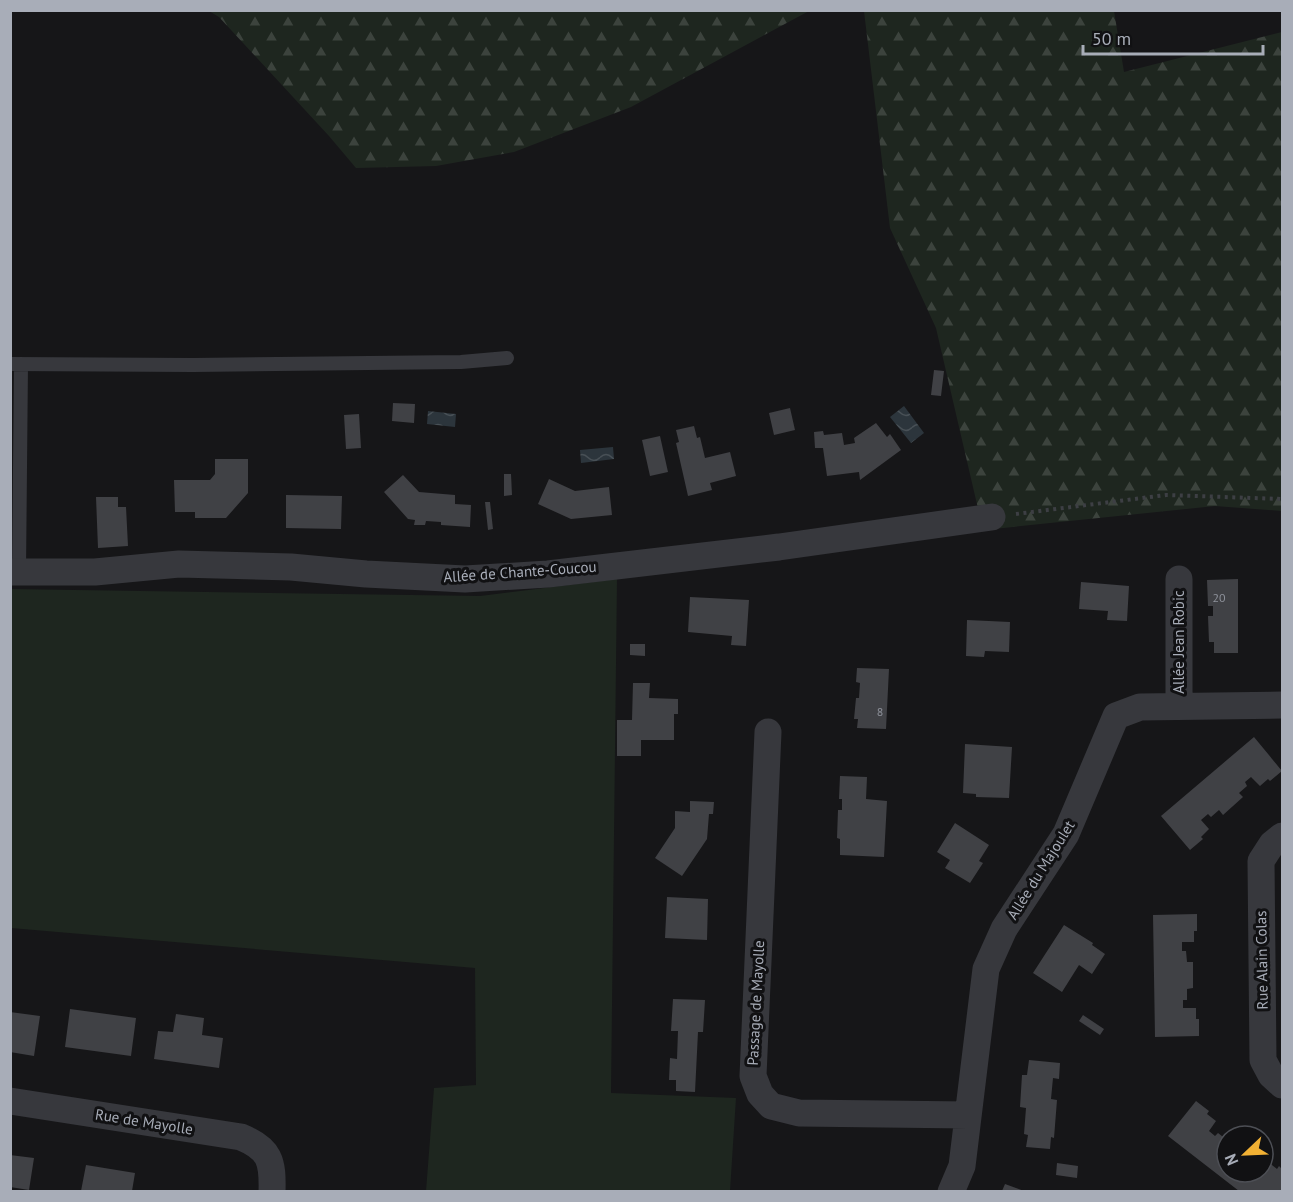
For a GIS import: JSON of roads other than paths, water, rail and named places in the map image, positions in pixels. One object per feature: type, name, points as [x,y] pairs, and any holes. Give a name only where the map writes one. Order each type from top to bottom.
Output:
[{"type":"street","name":"Allée de Chante-Coucou","points":[[15,572],[95,572],[179,564],[291,567],[366,574],[465,579],[571,571],[779,547],[992,518]]},
{"type":"street","name":"Allée Jean Robic","points":[[1179,579],[1179,706]]},
{"type":"street","name":"Allée du Majoulet","points":[[951,1191],[962,1166],[986,969],[1004,929],[1066,834],[1116,716],[1140,707],[1282,705]]},
{"type":"street","name":"Passage de Mayolle","points":[[768,732],[753,1076],[760,1094],[771,1106],[799,1113],[968,1115]]},
{"type":"street","name":"Rue Alain Colas","points":[[1282,836],[1272,844],[1261,861],[1261,873],[1263,1060],[1270,1075],[1282,1085]]},
{"type":"street","name":"Rue de Mayolle","points":[[10,1101],[241,1137],[258,1144],[268,1158],[273,1175],[272,1191]]},
{"type":"lane","points":[[15,572],[16,364],[461,362],[507,358]]},
{"type":"water","points":[[904,406],[924,433],[911,443],[890,417]]},
{"type":"water","points":[[428,411],[456,414],[455,427],[427,424]]},
{"type":"water","points":[[613,447],[614,459],[581,463],[580,450]]}]
